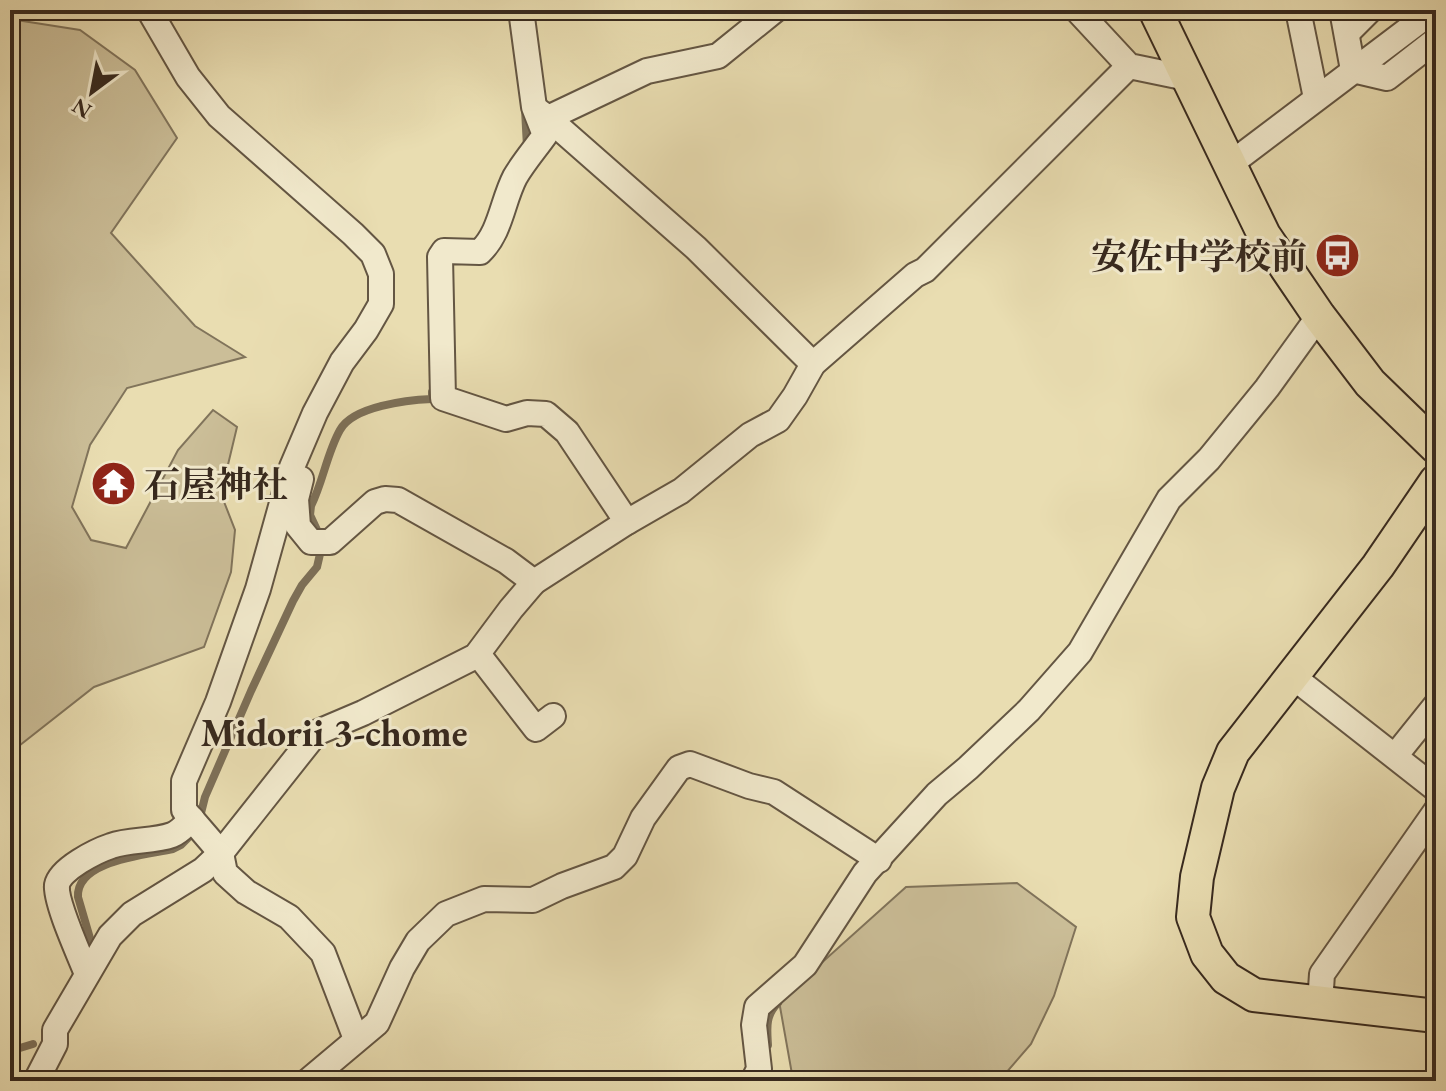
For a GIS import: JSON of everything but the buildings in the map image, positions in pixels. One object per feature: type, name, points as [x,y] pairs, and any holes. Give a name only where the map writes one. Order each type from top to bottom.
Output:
[{"type":"main road","points":[[1155,10],[1264,235],[1319,316],[1370,383],[1436,447]]},
{"type":"main road","points":[[1436,481],[1378,566],[1233,752],[1218,788],[1197,877],[1193,917],[1207,954],[1226,978],[1254,995],[1436,1016]]},
{"type":"street","points":[[149,10],[188,77],[219,116],[373,254],[381,274],[381,304],[342,362],[315,413],[292,467],[258,589],[218,702],[184,781],[184,810],[221,853],[225,873],[246,892],[289,917],[323,953],[356,1039]]},
{"type":"street","points":[[521,10],[545,135],[514,178],[498,224],[486,246],[480,252],[444,251],[440,257],[443,398],[506,419],[527,413],[546,414],[567,432],[627,522]]},
{"type":"street","points":[[541,112],[647,71],[718,56],[775,10]]},
{"type":"street","points":[[1077,10],[1129,66],[1187,78]]},
{"type":"street","points":[[1298,10],[1316,98]]},
{"type":"street","points":[[1353,70],[1344,22],[1370,10]]},
{"type":"street","points":[[1229,165],[1434,10]]},
{"type":"street","points":[[1353,70],[1387,78],[1436,40]]},
{"type":"street","points":[[36,1081],[55,1044],[55,1030],[110,936],[132,914],[203,870],[221,853],[316,733],[363,713],[478,654],[534,582],[681,491],[750,435],[778,420],[813,364],[915,275],[925,270],[1129,66]]},
{"type":"street","points":[[541,112],[696,248],[813,364]]},
{"type":"street","points":[[753,1081],[759,1069],[754,1025],[757,1007],[805,965],[865,873],[937,794],[1029,710],[1080,652],[1169,499],[1209,459],[1319,316]]},
{"type":"street","points":[[315,413],[296,499],[298,526],[311,542],[330,542],[375,502],[398,500],[506,561],[534,582]]},
{"type":"street","points":[[478,654],[536,729],[553,716]]},
{"type":"street","points":[[1292,676],[1436,789]]},
{"type":"street","points":[[1395,756],[1436,705]]},
{"type":"street","points":[[308,1081],[377,1023],[418,941],[446,914],[484,899],[533,900],[614,867],[625,856],[643,818],[679,768],[690,764],[774,792],[879,860]]},
{"type":"street","points":[[1320,1004],[1322,974],[1436,811]]},
{"type":"street","points":[[87,974],[59,901],[57,886],[61,876],[70,867],[112,845],[176,834],[192,819]]},
{"type":"shaded area","points":[[10,19],[80,30],[135,70],[177,138],[111,233],[195,326],[245,357],[127,388],[90,445],[72,507],[91,540],[126,548],[178,450],[213,410],[237,427],[221,494],[235,530],[231,572],[204,647],[94,687],[10,753]]},
{"type":"shaded area","points":[[1017,883],[1076,927],[1054,996],[1031,1044],[999,1081],[788,1081],[792,1074],[779,1001],[906,887]]},
{"type":"waterway","points":[[525,109],[527,147]]},
{"type":"waterway","points":[[199,821],[205,797],[251,691],[293,601],[317,567],[320,554],[317,530],[310,515],[311,506],[340,430],[356,415],[368,410],[432,399],[432,392]]},
{"type":"waterway","points":[[92,945],[78,897],[80,885],[88,875],[115,861],[173,849],[193,833]]},
{"type":"waterway","points":[[768,1045],[769,1018],[778,1003]]},
{"type":"waterway","points":[[10,1051],[33,1044]]},
{"type":"place","name":"安佐中学校前","points":[[1338,256]]},
{"type":"place","name":"石屋神社","points":[[113,484]]},
{"type":"district","name":"Midorii 3-chome","points":[[334,733]]}]
